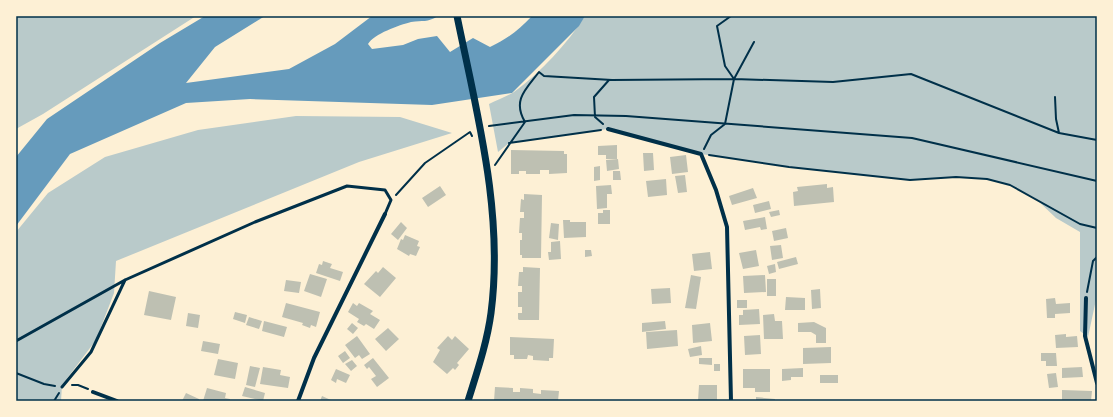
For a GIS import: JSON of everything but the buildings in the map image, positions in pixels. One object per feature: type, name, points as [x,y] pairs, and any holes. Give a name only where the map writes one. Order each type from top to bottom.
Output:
[{"type":"street","points":[[457,16],[487,164],[494,223],[494,265],[491,313],[478,370],[468,401]]},
{"type":"street","points":[[608,129],[701,154],[716,190],[727,226],[731,401]]},
{"type":"street","points":[[298,401],[314,358],[385,214]]},
{"type":"street","points":[[1086,298],[1085,336],[1097,383]]},
{"type":"street","points":[[93,392],[117,401]]},
{"type":"lane","points":[[16,341],[125,280],[255,222],[347,186],[385,190],[391,200],[385,214]]},
{"type":"lane","points":[[62,387],[91,352],[125,280]]},
{"type":"path","points":[[731,16],[716,26],[725,66],[734,79]]},
{"type":"path","points":[[754,42],[734,79],[725,124],[711,135],[701,154],[789,167],[910,180],[956,177],[987,179],[1010,185],[1080,224],[1097,228]]},
{"type":"path","points":[[525,122],[521,114],[520,97],[539,72],[544,76],[609,80],[734,79],[833,82],[911,74],[1059,133],[1097,140]]},
{"type":"path","points":[[608,129],[595,117],[594,97],[609,80]]},
{"type":"path","points":[[1055,97],[1056,119],[1059,133]]},
{"type":"path","points":[[484,127],[508,122],[525,122],[574,115],[595,117],[626,116],[912,138],[1097,181]]},
{"type":"path","points":[[509,143],[608,129]]},
{"type":"path","points":[[391,200],[425,163],[470,132]]},
{"type":"path","points":[[1086,298],[1094,261],[1097,257]]},
{"type":"path","points":[[16,374],[44,384],[62,387],[78,384],[93,392]]},
{"type":"shaded area","points":[[16,16],[196,16],[43,114],[16,129]]},
{"type":"shaded area","points":[[585,16],[1097,16],[1097,295],[1088,337],[1080,331],[1080,232],[1056,218],[1035,198],[1010,185],[987,179],[956,177],[910,180],[789,167],[701,154],[608,129],[509,143],[498,152],[489,104],[514,92],[544,67],[562,47]]},
{"type":"shaded area","points":[[296,116],[400,117],[452,133],[359,162],[116,261],[114,293],[96,340],[62,385],[61,401],[16,401],[16,232],[48,193],[105,157],[198,130]]},
{"type":"water","points":[[205,16],[265,16],[215,47],[186,83],[289,69],[335,44],[372,16],[438,16],[428,20],[406,23],[381,33],[368,44],[372,49],[403,45],[418,39],[437,36],[450,52],[473,38],[490,47],[512,34],[532,16],[585,16],[579,26],[512,93],[432,105],[250,99],[186,103],[70,154],[16,226],[16,157],[47,119],[160,43]]}]
